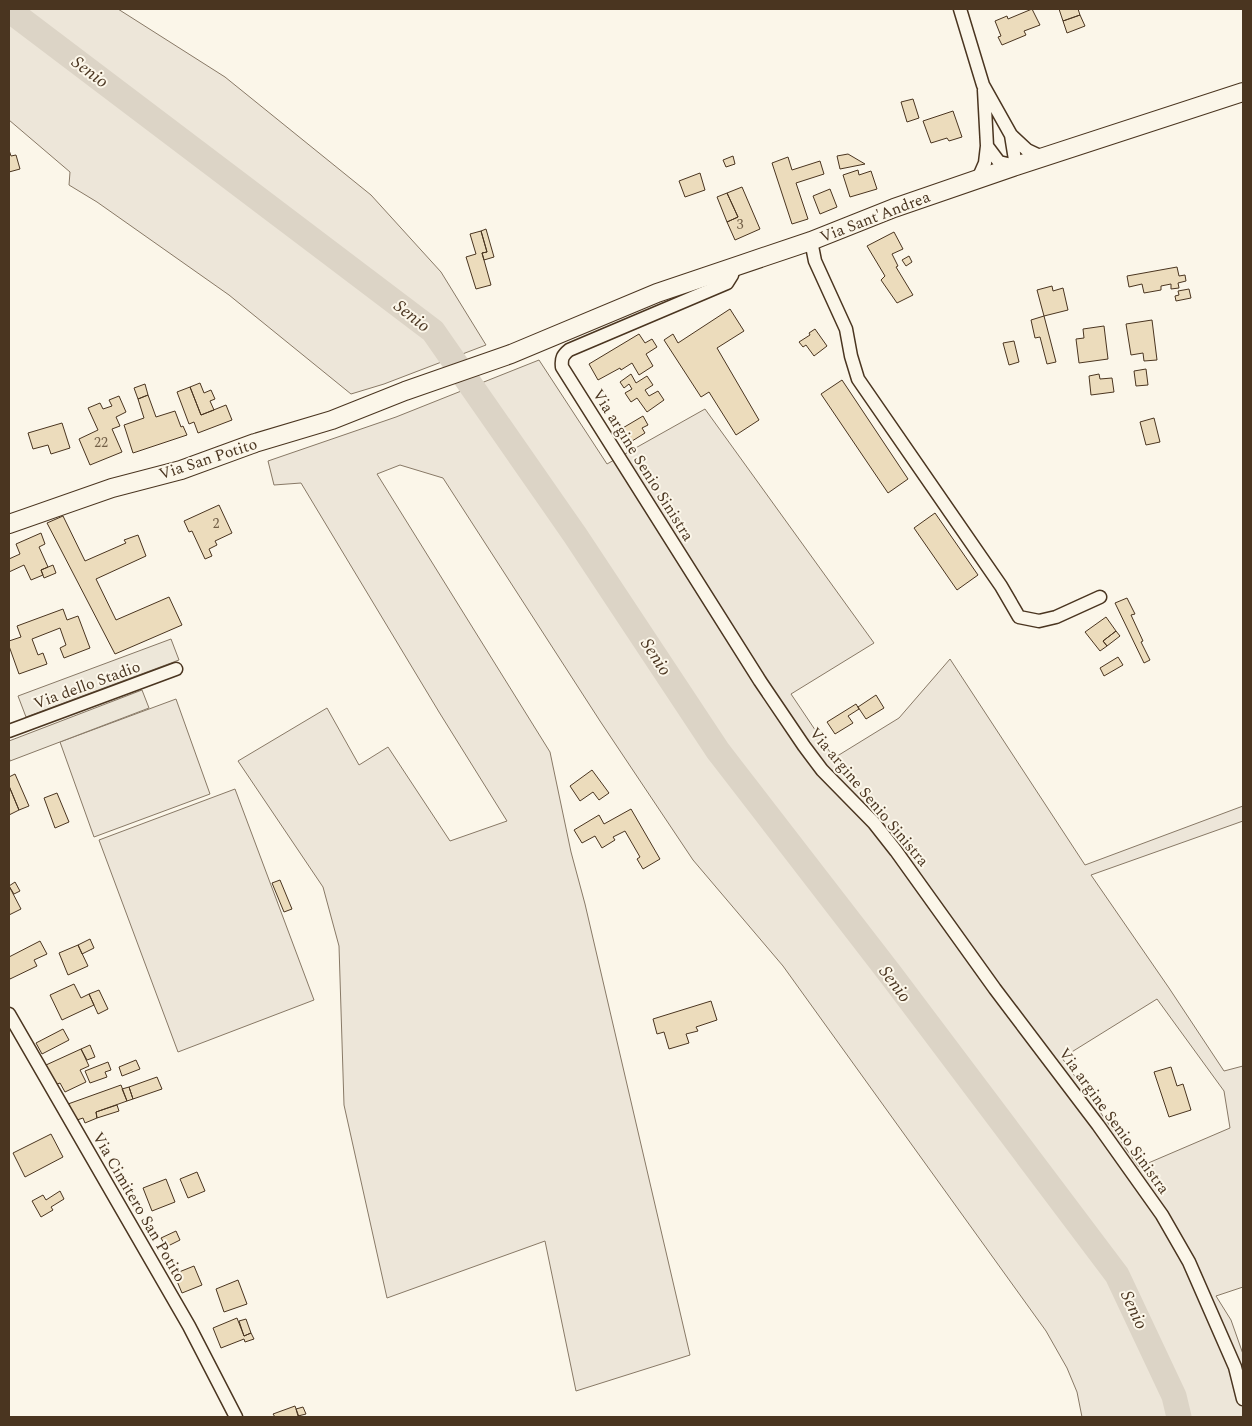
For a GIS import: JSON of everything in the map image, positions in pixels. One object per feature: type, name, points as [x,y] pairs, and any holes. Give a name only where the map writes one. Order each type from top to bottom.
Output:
[{"type":"street","points":[[960,9],[983,85],[988,146],[985,163],[978,179]]},
{"type":"street","points":[[983,85],[1011,135],[1027,150],[1044,158]]},
{"type":"street","name":"Via Sant'Andrea","points":[[511,354],[657,293],[811,241],[894,208],[1243,92]]},
{"type":"street","points":[[988,146],[999,162],[1016,166],[1011,135]]},
{"type":"street","points":[[811,241],[815,261],[846,329],[858,379],[1001,586],[1019,617],[1040,620],[1056,617],[1100,597]]},
{"type":"street","name":"Via argine Senio Sinistra","points":[[734,267],[732,275],[726,283],[569,350],[564,354],[561,361],[562,367],[760,681],[804,746],[822,770],[874,823],[896,851],[1162,1215],[1189,1262],[1235,1367],[1243,1399]]},
{"type":"street","name":"Via San Potito","points":[[9,524],[112,488],[181,470],[255,443],[332,420],[405,391],[511,354]]},
{"type":"street","name":"Via dello Stadio","points":[[9,731],[176,669]]},
{"type":"street","name":"Via Cimitero San Potito","points":[[9,1014],[189,1326],[236,1417]]},
{"type":"shaded area","points":[[9,9],[118,9],[225,77],[371,195],[441,272],[486,345],[384,384],[351,394],[229,295],[97,202],[69,185],[70,172],[9,120]]},
{"type":"shaded area","points":[[539,360],[607,464],[705,409],[874,643],[791,694],[834,758],[899,718],[950,659],[1085,865],[1243,806],[1243,821],[1091,875],[1224,1071],[1243,1066],[1243,1287],[1216,1296],[1231,1320],[1243,1354],[1243,1417],[1082,1417],[1077,1392],[1067,1368],[1046,1331],[783,966],[693,860],[600,721],[443,478],[400,465],[377,474],[550,752],[571,852],[585,904],[690,1355],[576,1391],[545,1241],[387,1298],[344,1105],[339,946],[323,887],[238,761],[327,708],[359,765],[388,747],[450,841],[507,821],[301,483],[274,485],[268,461],[396,417]],"holes":[[[1157,999],[1224,1091],[1230,1128],[1139,1167],[1062,1058]]]},
{"type":"shaded area","points":[[171,639],[179,660],[26,717],[18,696]]},
{"type":"shaded area","points":[[142,690],[149,708],[10,761],[9,741]]},
{"type":"shaded area","points":[[176,699],[210,794],[94,837],[60,742]]},
{"type":"shaded area","points":[[235,789],[314,1000],[178,1052],[99,840]]},
{"type":"building","points":[[1032,9],[1040,25],[1024,31],[1026,35],[1002,45],[998,37],[1001,36],[995,21],[1007,16],[1008,19]]},
{"type":"building","points":[[1059,9],[1078,9],[1080,15],[1063,21]]},
{"type":"building","points":[[1080,15],[1085,26],[1067,33],[1063,21]]},
{"type":"building","points":[[913,99],[919,118],[907,122],[901,102]]},
{"type":"building","points":[[953,111],[962,137],[949,141],[947,138],[931,143],[923,121]]},
{"type":"building","points":[[9,150],[11,156],[16,155],[20,169],[9,172]]},
{"type":"building","points":[[848,154],[865,164],[840,169],[837,156]]},
{"type":"building","points":[[733,156],[735,164],[726,167],[723,160]]},
{"type":"building","points":[[788,157],[792,170],[820,161],[824,174],[796,183],[808,219],[792,224],[772,163]]},
{"type":"building","points":[[858,170],[859,175],[871,171],[877,189],[850,197],[843,175]]},
{"type":"building","points":[[700,173],[705,190],[685,197],[679,181]]},
{"type":"building","points":[[742,187],[760,229],[735,240],[727,222],[738,217],[727,193]]},
{"type":"building","points":[[830,189],[837,207],[820,214],[813,196]]},
{"type":"building","points":[[727,193],[738,217],[727,222],[717,197]]},
{"type":"building","points":[[486,229],[494,257],[484,260],[482,253],[487,252],[481,231]]},
{"type":"building","points":[[481,231],[487,252],[482,253],[491,285],[476,289],[466,257],[476,254],[470,234]]},
{"type":"building","points":[[894,232],[903,249],[892,254],[898,266],[896,267],[913,295],[897,303],[881,280],[885,276],[867,246]]},
{"type":"building","points":[[909,256],[912,262],[906,266],[902,260]]},
{"type":"building","points":[[1177,267],[1179,276],[1185,275],[1186,281],[1178,283],[1179,288],[1171,289],[1171,284],[1161,286],[1161,290],[1144,293],[1142,284],[1129,287],[1127,276]]},
{"type":"building","points":[[1052,286],[1053,291],[1063,288],[1068,310],[1044,316],[1037,290]]},
{"type":"building","points":[[1189,289],[1191,298],[1176,301],[1175,296],[1179,295],[1178,291]]},
{"type":"building","points":[[730,309],[744,331],[717,348],[759,420],[736,435],[709,392],[701,397],[664,340],[673,334],[678,343]]},
{"type":"building","points":[[1044,316],[1056,362],[1047,364],[1040,337],[1035,338],[1031,320]]},
{"type":"building","points":[[1152,320],[1157,360],[1144,361],[1143,353],[1131,355],[1126,324]]},
{"type":"building","points":[[1104,326],[1108,359],[1079,363],[1076,339],[1084,338],[1083,329]]},
{"type":"building","points":[[815,329],[827,346],[814,356],[806,345],[803,347],[799,342],[810,335],[809,333]]},
{"type":"building","points":[[639,334],[645,343],[652,339],[657,347],[646,354],[653,366],[639,375],[632,363],[598,380],[589,364]]},
{"type":"building","points":[[1014,341],[1019,362],[1009,365],[1003,343]]},
{"type":"building","points":[[1146,369],[1148,385],[1136,386],[1134,371]]},
{"type":"building","points":[[631,374],[636,383],[647,376],[653,385],[645,390],[649,396],[658,391],[664,400],[647,412],[637,398],[631,402],[625,393],[632,389],[629,384],[624,388],[620,382]]},
{"type":"building","points":[[1099,374],[1100,379],[1112,378],[1114,392],[1091,395],[1089,376]]},
{"type":"building","points":[[842,380],[908,479],[888,493],[821,394]]},
{"type":"building","points":[[200,383],[204,393],[211,390],[215,399],[210,401],[214,410],[201,415],[190,387]]},
{"type":"building","points":[[145,384],[148,395],[138,399],[134,388]]},
{"type":"building","points":[[190,387],[201,415],[226,405],[232,420],[198,433],[194,422],[189,424],[177,392]]},
{"type":"building","points":[[148,395],[156,417],[175,411],[181,427],[183,426],[187,435],[133,453],[124,425],[144,418],[138,399]]},
{"type":"building","points":[[119,396],[126,412],[116,417],[120,426],[112,429],[122,452],[90,465],[79,439],[98,430],[88,408],[100,403],[103,409],[112,406],[109,400]]},
{"type":"building","points":[[643,416],[648,425],[642,428],[645,433],[624,446],[616,432]]},
{"type":"building","points":[[1154,418],[1160,442],[1146,445],[1140,422]]},
{"type":"building","points":[[62,423],[70,448],[51,454],[48,445],[33,449],[28,433]]},
{"type":"building","points":[[219,505],[232,533],[215,541],[217,545],[209,549],[212,556],[205,559],[192,531],[189,532],[184,521]]},
{"type":"building","points":[[935,513],[978,575],[957,590],[914,528]]},
{"type":"building","points":[[63,516],[85,561],[126,543],[124,540],[138,535],[146,556],[96,579],[116,620],[169,597],[182,625],[115,654],[47,523]]},
{"type":"building","points":[[41,533],[45,544],[39,547],[48,567],[41,570],[43,575],[31,580],[24,565],[9,572],[9,559],[20,554],[16,544]]},
{"type":"building","points":[[53,565],[56,573],[44,578],[41,570]]},
{"type":"building","points":[[1127,598],[1135,614],[1131,615],[1143,641],[1141,642],[1150,660],[1144,663],[1115,603]]},
{"type":"building","points":[[63,609],[67,620],[78,616],[90,648],[64,658],[60,648],[66,645],[60,628],[32,639],[38,655],[43,653],[47,664],[19,674],[9,646],[9,641],[21,637],[17,626]]},
{"type":"building","points":[[1106,617],[1116,631],[1103,641],[1107,646],[1100,651],[1085,632]]},
{"type":"building","points":[[1116,631],[1120,636],[1107,646],[1103,641]]},
{"type":"building","points":[[1118,657],[1123,665],[1104,676],[1100,668]]},
{"type":"building","points":[[876,695],[884,708],[866,719],[858,707]]},
{"type":"building","points":[[856,704],[859,709],[848,716],[853,723],[835,734],[827,722]]},
{"type":"building","points":[[592,770],[609,793],[599,800],[593,792],[580,801],[570,786]]},
{"type":"building","points":[[15,774],[29,806],[19,810],[9,786],[9,777]]},
{"type":"building","points":[[9,786],[19,810],[9,815]]},
{"type":"building","points":[[57,793],[69,822],[55,828],[44,798]]},
{"type":"building","points":[[631,809],[660,859],[643,869],[637,859],[640,857],[625,831],[613,837],[615,840],[602,848],[595,836],[582,843],[574,830],[599,815],[604,824]]},
{"type":"building","points":[[280,880],[292,909],[284,912],[272,883]]},
{"type":"building","points":[[15,882],[20,891],[14,894],[9,886]]},
{"type":"building","points":[[9,886],[21,909],[9,915]]},
{"type":"building","points":[[90,939],[94,948],[82,954],[78,945]]},
{"type":"building","points":[[40,941],[47,954],[34,960],[37,966],[10,979],[9,957]]},
{"type":"building","points":[[78,945],[88,966],[68,975],[59,953]]},
{"type":"building","points":[[74,984],[81,998],[89,994],[94,1005],[62,1020],[50,995]]},
{"type":"building","points":[[99,990],[108,1009],[98,1014],[89,994]]},
{"type":"building","points":[[711,1001],[717,1020],[696,1027],[698,1031],[686,1034],[689,1043],[669,1049],[664,1032],[657,1034],[653,1019]]},
{"type":"building","points":[[63,1029],[69,1040],[42,1054],[36,1043]]},
{"type":"building","points":[[90,1045],[95,1057],[87,1060],[81,1049]]},
{"type":"building","points":[[81,1049],[89,1066],[80,1070],[86,1082],[65,1092],[60,1083],[55,1085],[46,1065]]},
{"type":"building","points":[[136,1060],[140,1069],[122,1076],[119,1067]]},
{"type":"building","points":[[108,1062],[111,1070],[105,1072],[107,1077],[90,1083],[85,1071]]},
{"type":"building","points":[[1171,1067],[1177,1086],[1183,1084],[1191,1110],[1169,1117],[1154,1072]]},
{"type":"building","points":[[157,1077],[162,1089],[133,1099],[129,1087]]},
{"type":"building","points":[[121,1085],[127,1101],[96,1112],[97,1118],[85,1123],[83,1118],[77,1120],[68,1104]]},
{"type":"building","points":[[129,1087],[133,1099],[127,1101],[122,1089]]},
{"type":"building","points":[[117,1105],[119,1111],[97,1118],[96,1112]]},
{"type":"building","points":[[51,1134],[63,1157],[25,1177],[13,1153]]},
{"type":"building","points":[[197,1172],[205,1191],[188,1198],[180,1179]]},
{"type":"building","points":[[166,1179],[175,1202],[152,1211],[143,1188]]},
{"type":"building","points":[[60,1191],[64,1199],[51,1207],[53,1210],[41,1217],[32,1201],[43,1195],[46,1200]]},
{"type":"building","points":[[176,1231],[180,1240],[166,1247],[161,1238]]},
{"type":"building","points":[[194,1266],[202,1285],[182,1293],[174,1274]]},
{"type":"building","points":[[238,1280],[247,1304],[224,1312],[216,1289]]},
{"type":"building","points":[[237,1318],[244,1336],[251,1333],[254,1339],[245,1342],[244,1339],[221,1348],[213,1328]]},
{"type":"building","points":[[246,1319],[251,1333],[244,1336],[239,1321]]},
{"type":"building","points":[[295,1406],[299,1417],[275,1417],[273,1414]]},
{"type":"building","points":[[303,1407],[306,1414],[298,1416],[296,1409]]},
{"type":"waterway","name":"Senio","points":[[9,10],[433,331],[575,535],[718,751],[891,975],[1117,1275],[1174,1396],[1179,1417]]}]
